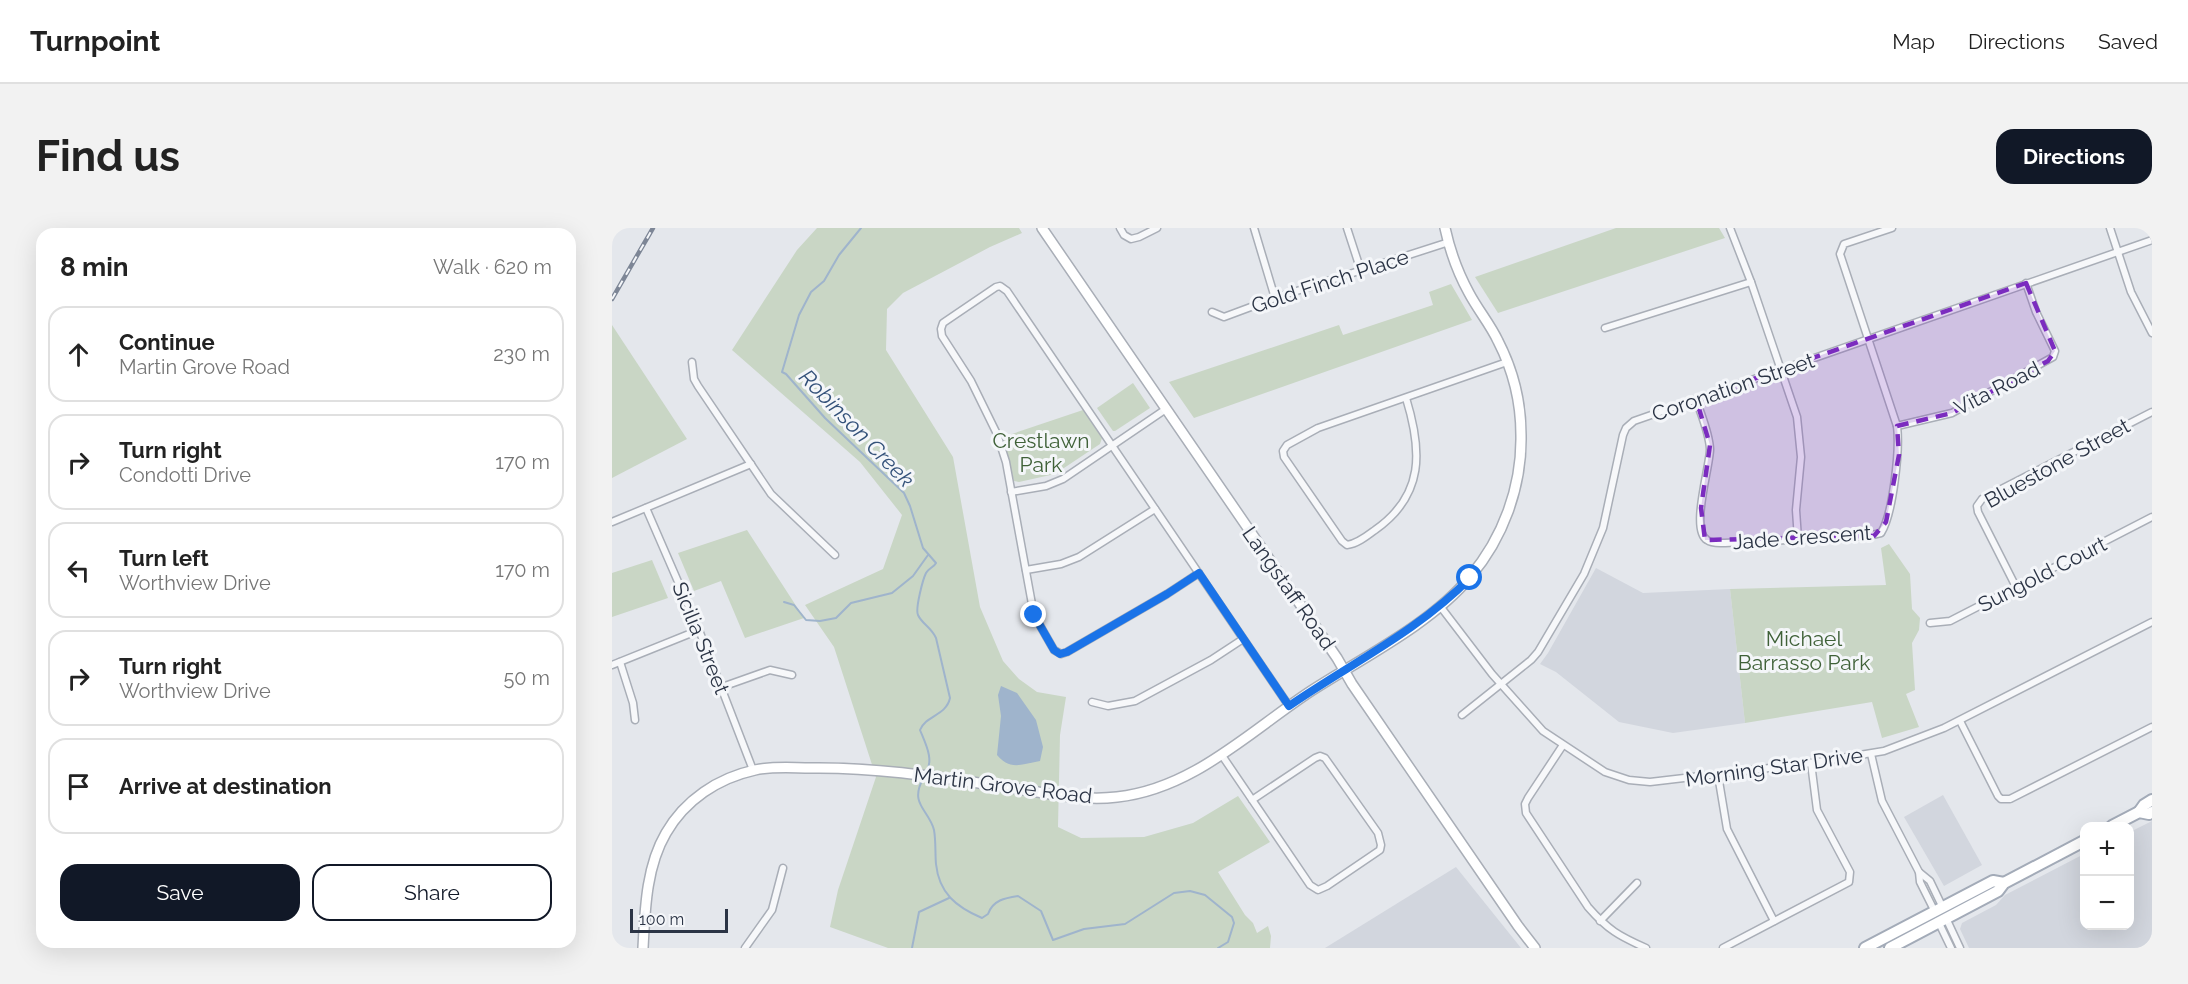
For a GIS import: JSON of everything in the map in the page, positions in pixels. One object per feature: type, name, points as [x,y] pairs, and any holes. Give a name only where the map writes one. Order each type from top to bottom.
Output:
[{"type":"main road","points":[[2120,822],[2139,812],[2152,800]]},
{"type":"main road","points":[[2139,812],[2149,814],[2152,812]]},
{"type":"main road","points":[[1890,948],[1998,891],[2004,883],[2080,844]]},
{"type":"main road","points":[[1865,948],[1993,881],[2004,883]]},
{"type":"street","name":"Langstaff Road","points":[[1042,228],[1338,658],[1352,684],[1474,863],[1536,948]]},
{"type":"street","points":[[1119,228],[1131,239],[1157,228]]},
{"type":"street","points":[[1254,228],[1275,298]]},
{"type":"street","points":[[1347,228],[1361,271]]},
{"type":"street","name":"Martin Grove Road","points":[[643,948],[647,887],[665,835],[683,808],[700,793],[753,770],[846,768],[898,772],[1085,798],[1118,797],[1152,789],[1170,783],[1221,754],[1440,606],[1470,578],[1501,529],[1515,489],[1521,453],[1521,420],[1516,390],[1507,362],[1496,337],[1467,291],[1445,228]]},
{"type":"street","points":[[1730,228],[1797,417],[1801,456],[1796,510],[1798,539]]},
{"type":"street","name":"Jade Crescent","points":[[1696,399],[1710,446],[1710,459],[1701,508],[1701,534],[1705,540],[1714,543],[1868,536],[1881,533],[1886,522],[1899,455],[1897,426],[1840,254],[1844,244],[1892,228]]},
{"type":"street","points":[[2110,228],[2131,292],[2152,333]]},
{"type":"street","name":"Coronation Street","points":[[1501,684],[1538,652],[1593,556],[1604,528],[1620,445],[1626,428],[1634,422],[2152,240]]},
{"type":"street","name":"Gold Finch Place","points":[[1212,312],[1224,317],[1275,298],[1449,242]]},
{"type":"street","points":[[1605,328],[1751,282]]},
{"type":"street","name":"Vita Road","points":[[1897,426],[1952,412],[2053,357],[2055,351],[2036,312],[2026,283]]},
{"type":"street","points":[[1199,573],[1067,652],[1060,654],[1054,650],[1034,615],[1004,455],[993,425],[971,381],[942,336],[943,323],[996,287],[1000,286],[1007,291],[1155,508],[1199,573],[1243,639],[1289,706]]},
{"type":"street","points":[[692,362],[694,380],[771,494],[784,509],[835,555]]},
{"type":"street","points":[[1406,398],[1416,430],[1418,448],[1411,484],[1401,504],[1383,524],[1354,544],[1344,543],[1284,457],[1284,448],[1295,439],[1318,428],[1507,362]]},
{"type":"street","points":[[1011,492],[1055,483],[1166,409]]},
{"type":"street","name":"Bluestone Street","points":[[2016,587],[1977,506],[1982,500],[2152,411]]},
{"type":"street","points":[[612,522],[751,464]]},
{"type":"street","name":"Sicilia Street","points":[[646,508],[699,630],[753,770]]},
{"type":"street","points":[[1026,570],[1061,564],[1079,557],[1155,508]]},
{"type":"street","name":"Sungold Court","points":[[1929,623],[1950,621],[2152,516]]},
{"type":"street","name":"Morning Star Drive","points":[[1440,606],[1533,721],[1563,745],[1605,772],[1636,781],[1661,782],[1871,754],[1929,735],[1960,721],[2152,622]]},
{"type":"street","points":[[612,665],[699,630]]},
{"type":"street","points":[[1092,702],[1108,706],[1135,701],[1211,660],[1243,639]]},
{"type":"street","points":[[620,662],[633,703],[635,720]]},
{"type":"street","points":[[722,687],[770,670],[792,675]]},
{"type":"street","points":[[1462,715],[1501,684]]},
{"type":"street","points":[[1960,721],[1998,796],[2005,800],[2152,727]]},
{"type":"street","points":[[1563,745],[1528,798],[1525,808],[1530,821],[1588,908],[1600,921],[1620,936],[1646,948]]},
{"type":"street","points":[[1221,754],[1252,800],[1313,888],[1318,890],[1327,886],[1375,854],[1381,845],[1378,833],[1330,762],[1320,756],[1252,800]]},
{"type":"street","points":[[1871,754],[1882,801],[1919,872],[1930,881],[1951,948]]},
{"type":"street","points":[[1723,948],[1845,886],[1850,878],[1850,872],[1817,810],[1811,763]]},
{"type":"street","points":[[1718,775],[1727,829],[1774,921]]},
{"type":"street","points":[[745,948],[772,910],[783,868]]},
{"type":"street","points":[[1600,921],[1637,883]]},
{"type":"street","points":[[1943,921],[1960,948]]},
{"type":"highlighted area","points":[[2026,283],[2055,351],[2048,361],[1952,413],[1897,426],[1899,455],[1886,522],[1874,536],[1705,540],[1701,508],[1710,445],[1696,399]]},
{"type":"shaded area","points":[[1596,568],[1643,593],[1730,589],[1745,723],[1673,733],[1619,722],[1556,672],[1540,664]]},
{"type":"shaded area","points":[[1943,795],[1982,865],[1944,886],[1904,817]]},
{"type":"shaded area","points":[[2152,821],[2152,948],[1969,948],[1960,929],[1962,923],[1996,905],[2005,895],[2080,856],[2080,930],[2134,930],[2134,830]]},
{"type":"shaded area","points":[[1456,867],[1521,948],[1325,948]]},
{"type":"green space","points":[[817,228],[1019,228],[1022,233],[990,247],[903,293],[887,309],[886,350],[953,457],[980,607],[1003,661],[1019,679],[1037,692],[1066,697],[1060,735],[1058,827],[1081,838],[1144,837],[1193,823],[1238,796],[1270,842],[1218,872],[1245,915],[1253,923],[1257,933],[1268,926],[1271,936],[1270,948],[888,948],[830,927],[838,890],[876,777],[834,647],[805,605],[883,569],[902,515],[860,462],[732,350],[797,250]]},
{"type":"green space","points":[[1616,228],[1719,228],[1725,238],[1498,313],[1475,277]]},
{"type":"green space","points":[[1451,284],[1472,320],[1194,418],[1169,382],[1339,325],[1343,335],[1433,305],[1429,292]]},
{"type":"green space","points":[[612,325],[687,439],[612,478]]},
{"type":"green space","points":[[1133,383],[1150,408],[1113,431],[1097,408]]},
{"type":"green space","name":"Crestlawn Park","points":[[1083,410],[1102,438],[1100,444],[1055,474],[1019,482],[1014,481],[1003,437]]},
{"type":"green space","points":[[747,530],[804,618],[745,638],[721,581],[694,591],[678,553]]},
{"type":"green space","name":"Michael Barrasso Park","points":[[1889,544],[1910,574],[1912,609],[1920,618],[1919,630],[1912,643],[1915,690],[1906,694],[1919,727],[1882,738],[1872,702],[1745,723],[1730,589],[1886,585],[1881,548]]},
{"type":"green space","points":[[652,560],[668,598],[612,617],[612,573]]},
{"type":"water","points":[[1001,686],[1017,693],[1036,720],[1043,747],[1040,761],[1012,765],[997,755],[1001,716],[998,695]]},
{"type":"waterway","name":"Robinson Creek","points":[[861,228],[839,255],[824,281],[811,292],[799,315],[782,372],[825,418],[904,493],[923,548],[936,563],[925,576],[917,612],[936,638],[950,698],[948,704],[927,721],[920,730],[929,757],[926,774]]},
{"type":"waterway","points":[[784,602],[794,605],[806,620],[820,621],[836,618],[851,603],[892,593],[913,576],[928,555]]},
{"type":"waterway","name":"Robinson Creek","points":[[923,779],[918,795],[921,806],[934,830],[938,874],[950,898],[964,909],[982,918],[996,903],[1018,896],[1041,911],[1053,940],[1084,929],[1125,924],[1174,893],[1190,891],[1205,895],[1232,917],[1234,923],[1228,942],[1218,948]]},
{"type":"waterway","points":[[912,948],[919,912],[949,898]]},
{"type":"railway","points":[[612,299],[653,228]]},
{"type":"route","points":[[1034,615],[1054,650],[1060,654],[1167,594],[1199,573],[1289,706],[1427,616],[1470,578]]}]
